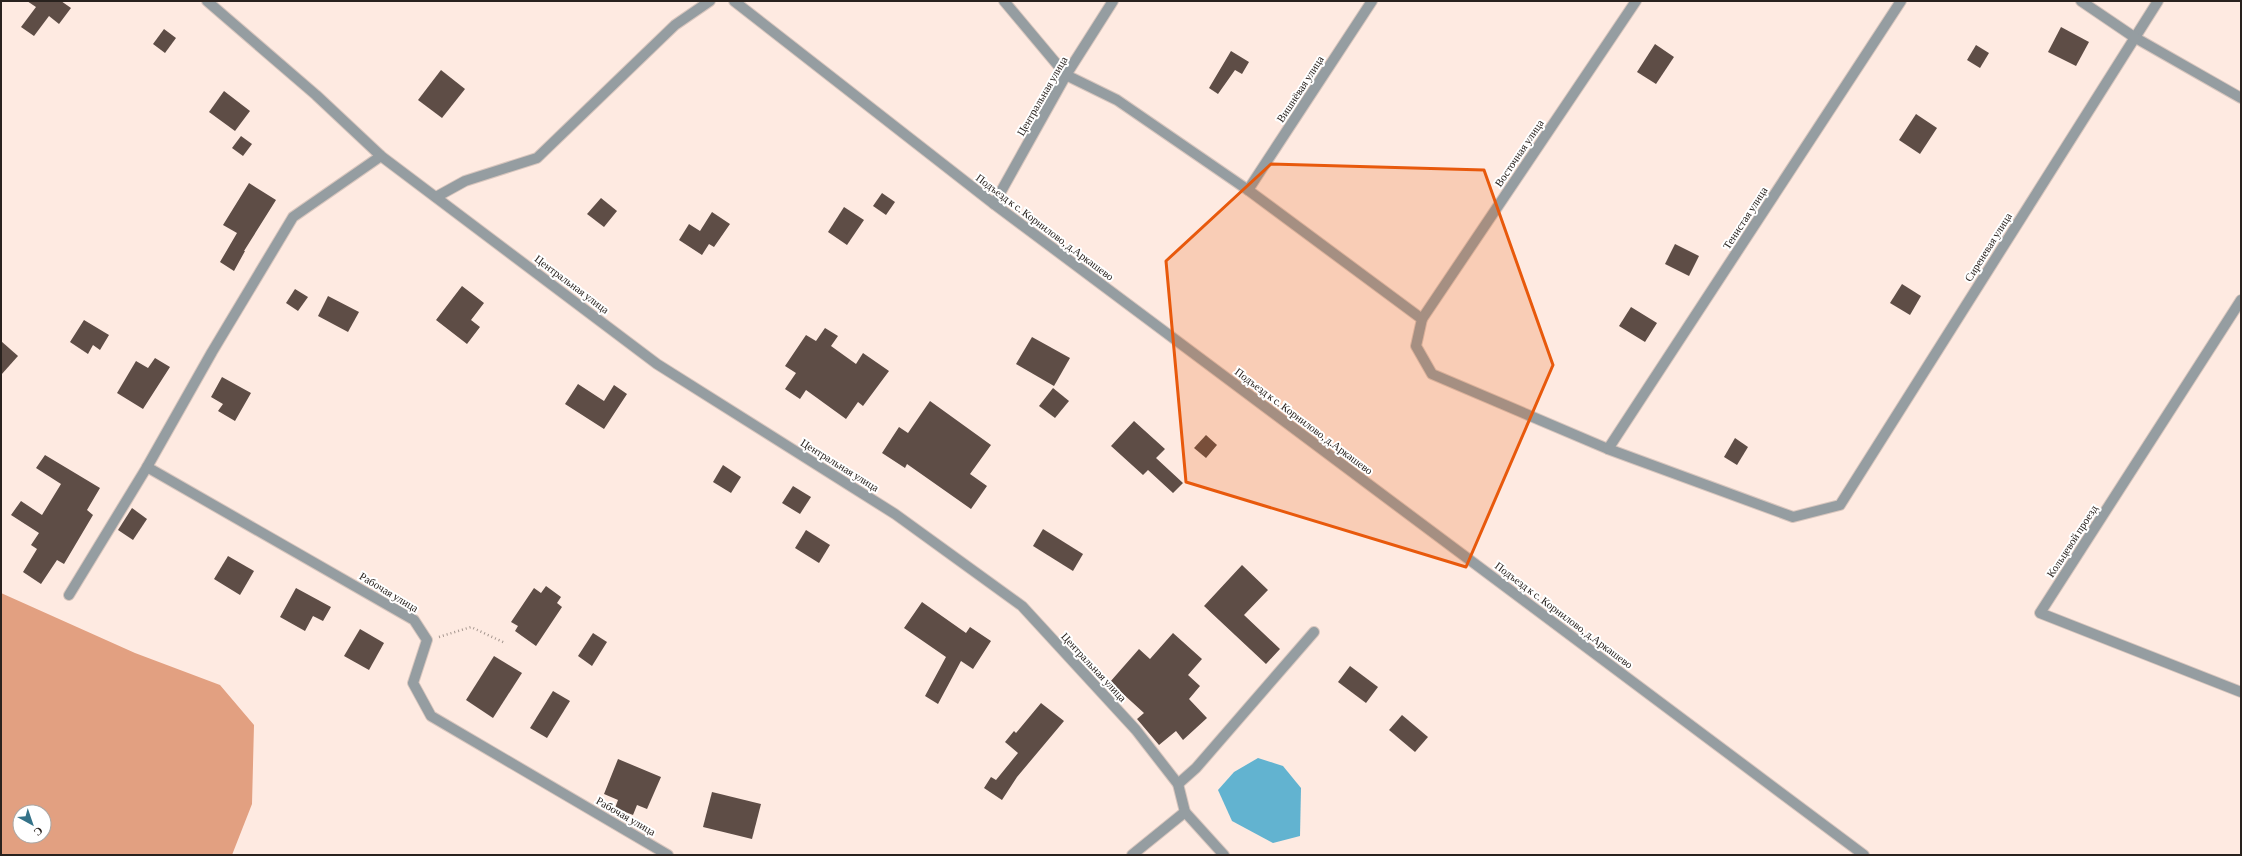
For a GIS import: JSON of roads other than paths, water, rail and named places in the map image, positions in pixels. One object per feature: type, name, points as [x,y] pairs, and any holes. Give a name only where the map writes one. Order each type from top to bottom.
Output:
[{"type":"street","name":"Центральная улица","points":[[207,1],[316,95],[381,156],[657,364],[895,514],[1022,606],[1136,730],[1178,784],[1185,812],[1224,855]]},
{"type":"street","points":[[436,197],[465,181],[538,158],[675,25],[710,1]]},
{"type":"street","name":"Подъезд к с. Корнилово, д.Аркашево","points":[[734,1],[994,204],[1864,855]]},
{"type":"street","points":[[1004,1],[1066,76],[1117,100],[1248,190],[1422,319],[1416,346],[1432,374],[1608,449]]},
{"type":"street","name":"Центральная улица","points":[[994,204],[1066,76],[1113,1]]},
{"type":"street","name":"Вишнёвая улица","points":[[1248,190],[1372,1]]},
{"type":"street","name":"Восточная улица","points":[[1422,319],[1636,1]]},
{"type":"street","name":"Тенистая улица","points":[[1608,449],[1901,1]]},
{"type":"street","points":[[2081,1],[2134,36],[2241,98]]},
{"type":"street","name":"Сиреневая улица","points":[[1608,449],[1793,517],[1840,505],[2134,36],[2158,1]]},
{"type":"street","points":[[69,595],[147,467],[212,352],[293,217],[381,156]]},
{"type":"street","name":"Кольцевой проезд","points":[[2241,300],[2040,613],[2241,692]]},
{"type":"street","name":"Рабочая улица","points":[[147,467],[414,620],[427,640],[413,683],[431,716],[668,855]]},
{"type":"street","points":[[1178,784],[1196,768],[1314,632]]},
{"type":"street","points":[[1132,855],[1185,812]]},
{"type":"water","points":[[1258,758],[1283,766],[1301,788],[1300,836],[1273,843],[1232,821],[1218,790],[1234,772]]}]
